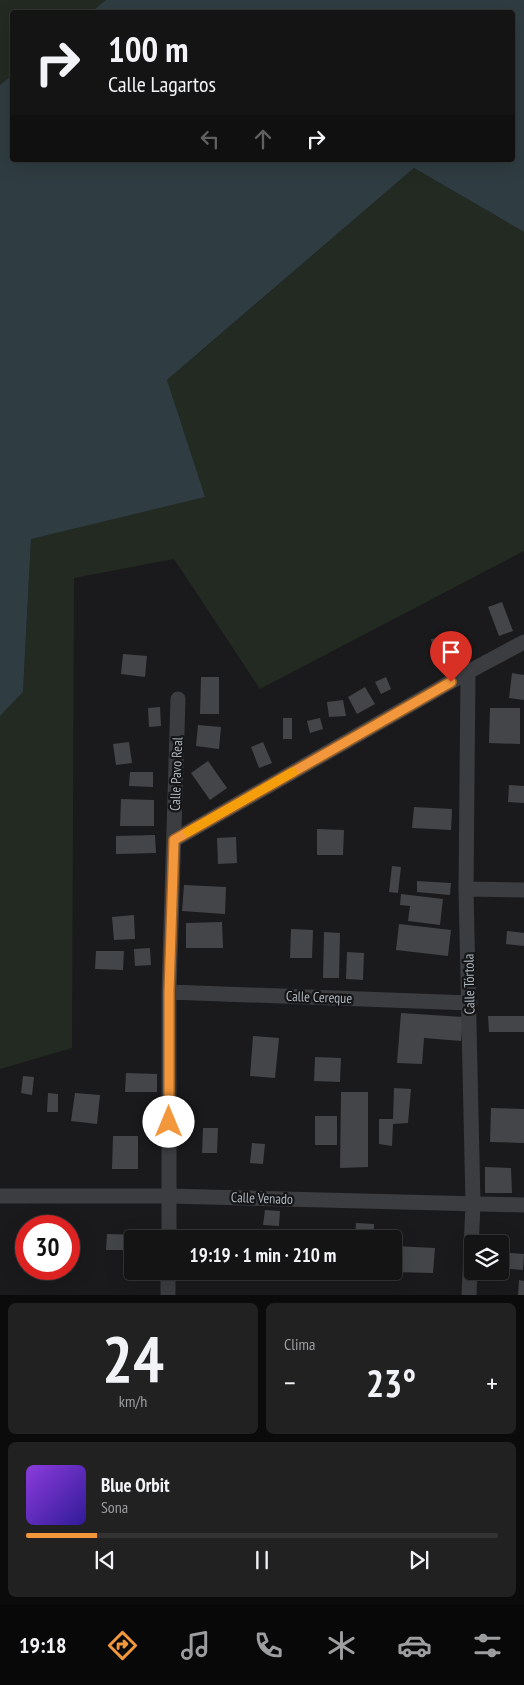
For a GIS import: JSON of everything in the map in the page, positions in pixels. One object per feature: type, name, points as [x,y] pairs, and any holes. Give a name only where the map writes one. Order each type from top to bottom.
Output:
[{"type":"street","points":[[174,840],[524,642]]},
{"type":"street","name":"Calle Tórtola","points":[[468,672],[466,889],[473,1204],[469,1295]]},
{"type":"street","name":"Calle Pavo Real","points":[[168,1230],[169,992],[178,699]]},
{"type":"street","points":[[466,889],[524,890]]},
{"type":"street","name":"Calle Cereque","points":[[169,992],[470,1003]]},
{"type":"street","name":"Calle Venado","points":[[0,1196],[169,1196],[524,1205]]},
{"type":"street","points":[[168,1280],[168,1295]]},
{"type":"shaded area","points":[[0,0],[106,0],[94,10],[10,10],[10,77],[0,85]]},
{"type":"shaded area","points":[[106,0],[524,0],[524,232],[414,168],[167,380],[205,497],[31,539],[23,692],[0,716],[0,85],[10,77],[10,162],[515,162],[515,10],[94,10]]},
{"type":"shaded area","points":[[414,168],[524,232],[524,551],[260,689],[174,559],[74,578],[72,1048],[0,1069],[0,716],[23,692],[31,538],[204,497],[166,381]]},
{"type":"building","points":[[502,602],[513,631],[499,636],[488,607]]},
{"type":"building","points":[[452,636],[454,653],[434,655],[431,639]]},
{"type":"building","points":[[123,654],[147,656],[145,677],[121,674]]},
{"type":"building","points":[[512,673],[524,675],[524,700],[509,698]]},
{"type":"building","points":[[201,677],[219,677],[219,714],[200,714]]},
{"type":"building","points":[[386,677],[391,689],[381,694],[375,682]]},
{"type":"building","points":[[365,687],[375,704],[357,714],[348,697]]},
{"type":"building","points":[[343,700],[346,716],[329,717],[327,702]]},
{"type":"building","points":[[160,707],[161,726],[149,727],[148,708]]},
{"type":"building","points":[[490,708],[520,708],[520,744],[489,743]]},
{"type":"building","points":[[283,718],[292,718],[292,739],[283,739]]},
{"type":"building","points":[[320,718],[323,729],[310,733],[307,721]]},
{"type":"building","points":[[198,725],[221,727],[219,749],[196,746]]},
{"type":"building","points":[[129,742],[132,763],[116,765],[113,744]]},
{"type":"building","points":[[263,742],[272,763],[259,768],[251,747]]},
{"type":"building","points":[[208,761],[227,788],[210,800],[191,773]]},
{"type":"building","points":[[130,772],[153,772],[153,787],[129,786]]},
{"type":"building","points":[[509,785],[524,786],[524,803],[508,802]]},
{"type":"building","points":[[121,799],[154,800],[154,826],[120,826]]},
{"type":"building","points":[[414,807],[452,809],[451,830],[412,828]]},
{"type":"building","points":[[317,829],[344,830],[343,855],[317,855]]},
{"type":"building","points":[[155,835],[156,853],[116,854],[116,836]]},
{"type":"building","points":[[236,837],[237,863],[218,864],[217,838]]},
{"type":"building","points":[[392,866],[401,867],[398,893],[389,892]]},
{"type":"building","points":[[417,881],[451,883],[450,895],[417,892]]},
{"type":"building","points":[[184,885],[226,887],[225,914],[182,911]]},
{"type":"building","points":[[401,894],[443,899],[440,925],[408,921],[410,906],[400,905]]},
{"type":"building","points":[[134,915],[135,939],[114,940],[112,917]]},
{"type":"building","points":[[222,922],[223,948],[186,948],[186,923]]},
{"type":"building","points":[[399,924],[451,930],[448,956],[396,950]]},
{"type":"building","points":[[291,929],[313,930],[312,958],[290,958]]},
{"type":"building","points":[[507,931],[524,933],[524,946],[506,944]]},
{"type":"building","points":[[324,932],[340,933],[339,978],[323,978]]},
{"type":"building","points":[[150,948],[151,965],[135,966],[134,949]]},
{"type":"building","points":[[96,951],[124,951],[123,970],[95,969]]},
{"type":"building","points":[[347,952],[364,953],[363,980],[346,979]]},
{"type":"building","points":[[401,1013],[463,1017],[461,1041],[424,1038],[422,1064],[397,1063]]},
{"type":"building","points":[[488,1016],[524,1016],[524,1032],[489,1032]]},
{"type":"building","points":[[253,1036],[279,1038],[275,1078],[250,1076]]},
{"type":"building","points":[[315,1057],[341,1058],[340,1082],[314,1081]]},
{"type":"building","points":[[126,1073],[157,1074],[157,1092],[125,1092]]},
{"type":"building","points":[[23,1076],[34,1077],[32,1095],[21,1093]]},
{"type":"building","points":[[394,1088],[411,1089],[408,1123],[393,1124],[392,1146],[379,1144],[379,1119],[393,1119]]},
{"type":"building","points":[[341,1092],[368,1092],[368,1167],[340,1168]]},
{"type":"building","points":[[48,1093],[58,1094],[58,1112],[47,1112]]},
{"type":"building","points":[[75,1093],[100,1095],[97,1124],[71,1121]]},
{"type":"building","points":[[491,1108],[524,1109],[524,1143],[490,1142]]},
{"type":"building","points":[[315,1116],[337,1116],[337,1145],[315,1145]]},
{"type":"building","points":[[203,1128],[218,1128],[217,1153],[202,1153]]},
{"type":"building","points":[[113,1136],[138,1136],[138,1169],[112,1169]]},
{"type":"building","points":[[252,1143],[265,1144],[263,1164],[250,1163]]},
{"type":"building","points":[[485,1167],[511,1168],[512,1193],[485,1193]]},
{"type":"building","points":[[265,1210],[280,1211],[279,1226],[263,1225]]},
{"type":"building","points":[[356,1223],[374,1224],[374,1230],[356,1230]]},
{"type":"building","points":[[107,1234],[124,1234],[124,1250],[106,1250]]},
{"type":"building","points":[[402,1246],[435,1248],[433,1273],[402,1272]]},
{"type":"building","points":[[509,1253],[524,1254],[523,1270],[509,1269]]},
{"type":"building","points":[[519,1280],[524,1281],[524,1295],[518,1295]]},
{"type":"slow traffic","points":[[188,832],[293,772]]},
{"type":"route","points":[[169,1122],[169,992],[174,840],[451,682]]}]
